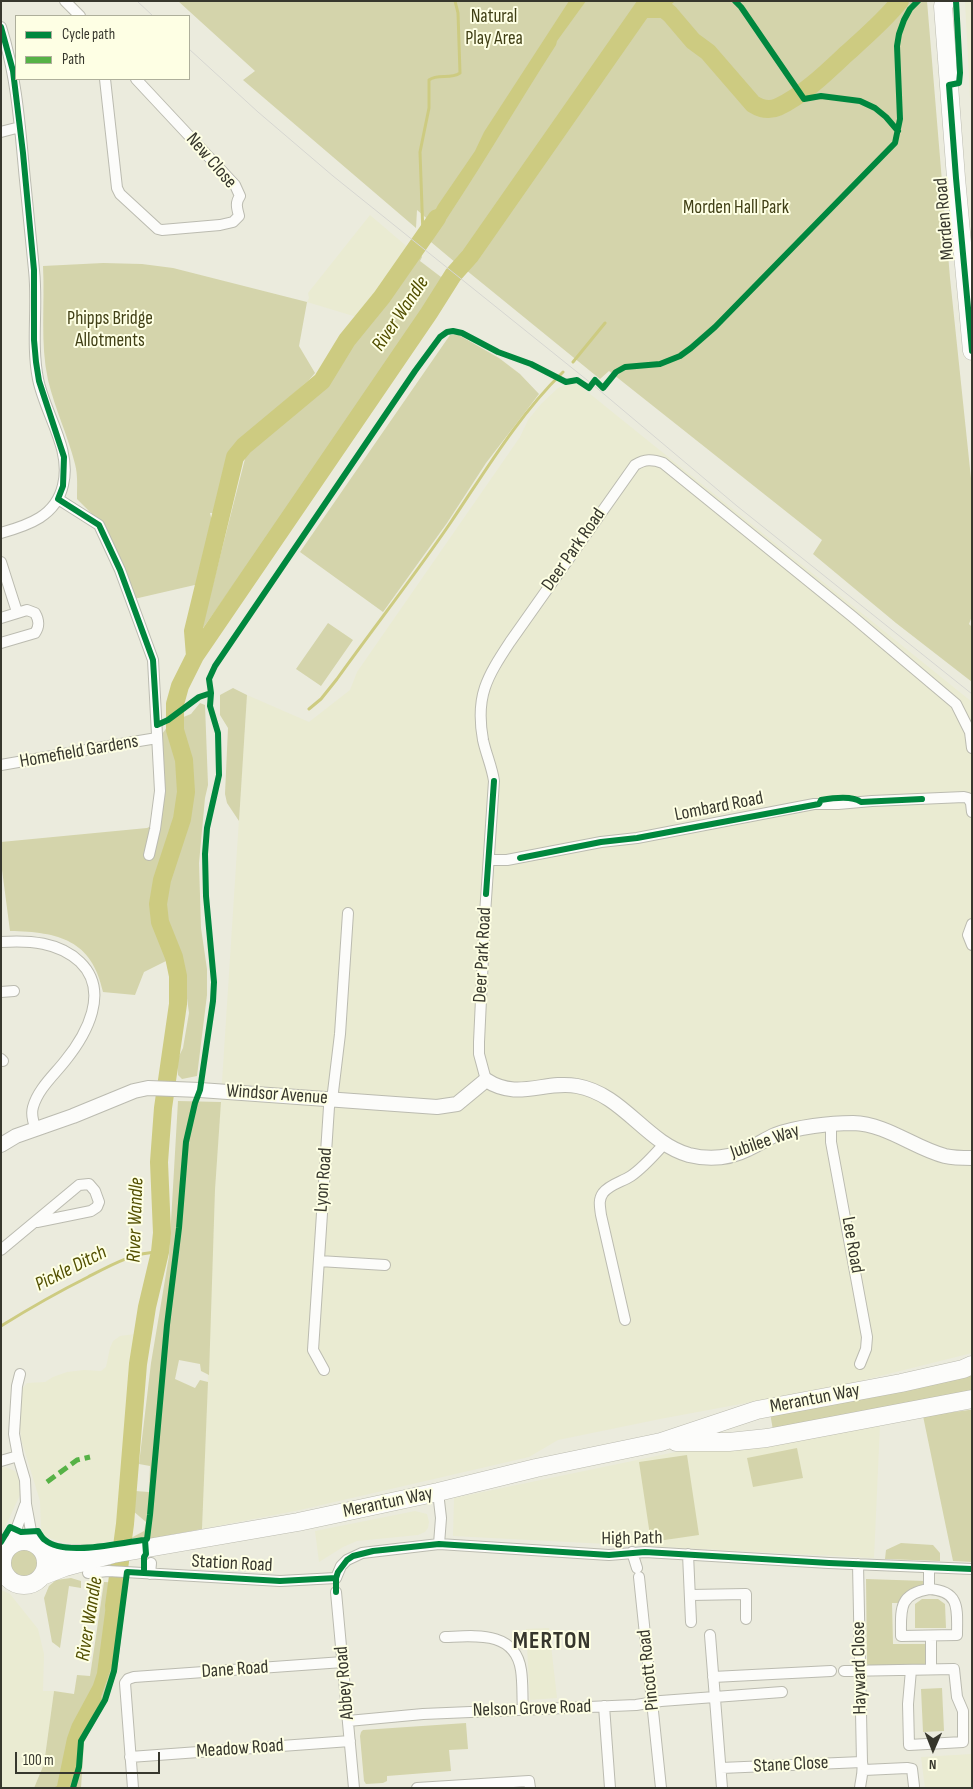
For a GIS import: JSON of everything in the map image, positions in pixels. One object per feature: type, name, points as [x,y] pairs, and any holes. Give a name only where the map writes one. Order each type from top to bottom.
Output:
[{"type":"highway","name":"Morden Road","points":[[942,3],[972,351]]},
{"type":"highway","name":"Merantun Way","points":[[42,1576],[65,1567],[111,1562],[136,1550],[298,1522],[438,1492],[536,1468],[661,1442],[756,1410],[901,1382],[963,1369],[972,1365]]},
{"type":"highway","name":"Merantun Way","points":[[661,1442],[729,1442],[767,1438],[972,1399]]},
{"type":"highway","points":[[25,1540],[41,1548],[47,1564],[42,1576],[34,1583],[26,1585],[5,1580],[2,1569],[5,1552],[25,1540]]},
{"type":"highway","name":"Merantun Way","points":[[41,1548],[111,1562]]},
{"type":"street","points":[[65,1],[79,15]]},
{"type":"street","points":[[1,27],[15,71]]},
{"type":"street","points":[[1,533],[29,525],[46,513],[58,499],[63,486],[64,457],[39,381],[36,362],[34,340],[34,270],[16,80]]},
{"type":"street","name":"New Close","points":[[105,80],[117,188],[120,194],[158,229],[162,230],[220,225],[232,222],[239,216],[236,207],[240,196],[236,185],[137,80]]},
{"type":"street","points":[[1,132],[20,127]]},
{"type":"street","name":"Deer Park Road","points":[[486,1080],[479,1054],[479,1042],[484,914],[494,781],[492,768],[483,741],[480,721],[484,686],[502,653],[635,465],[642,461],[654,460],[663,463],[956,704],[970,732],[972,748]]},
{"type":"street","points":[[58,499],[99,525],[120,570],[153,660],[160,791],[155,829],[149,855]]},
{"type":"street","points":[[1,562],[17,612]]},
{"type":"street","points":[[1,618],[27,610],[35,613],[38,618],[38,629],[35,633],[1,644]]},
{"type":"street","name":"Homefield Gardens","points":[[1,766],[115,744],[157,738]]},
{"type":"street","name":"Lombard Road","points":[[489,860],[507,860],[601,842],[637,838],[814,804],[964,797],[970,795],[972,812]]},
{"type":"street","name":"Lyon Road","points":[[324,1370],[313,1350],[329,1107],[340,1034],[348,913]]},
{"type":"street","points":[[972,924],[968,936],[972,945]]},
{"type":"street","points":[[1,942],[20,940],[58,948],[71,954],[82,964],[89,972],[93,983],[94,1006],[86,1028],[74,1049],[45,1084],[33,1107],[33,1122],[36,1129]]},
{"type":"street","points":[[1,992],[14,991]]},
{"type":"street","name":"Windsor Avenue","points":[[1,1145],[16,1136],[148,1088],[437,1107],[449,1106],[465,1098],[486,1080]]},
{"type":"street","name":"Jubilee Way","points":[[486,1080],[496,1087],[508,1090],[525,1090],[563,1085],[578,1086],[593,1091],[607,1098],[665,1143],[676,1150],[690,1155],[704,1157],[734,1155],[775,1135],[802,1129],[854,1123],[881,1129],[944,1156],[972,1158]]},
{"type":"street","name":"Lee Road","points":[[831,1125],[832,1142],[868,1337],[860,1364]]},
{"type":"street","points":[[625,1320],[601,1216],[600,1199],[604,1192],[641,1168],[665,1143]]},
{"type":"street","points":[[1,1250],[79,1185],[89,1184],[95,1191],[99,1202],[97,1207],[90,1211],[36,1222]]},
{"type":"street","points":[[318,1261],[385,1265]]},
{"type":"street","points":[[20,1374],[16,1386],[14,1424],[18,1456],[26,1480],[26,1504],[30,1531],[41,1548]]},
{"type":"street","points":[[1,1460],[18,1456]]},
{"type":"street","points":[[438,1492],[441,1518],[439,1544]]},
{"type":"street","points":[[5,1552],[26,1504]]},
{"type":"street","name":"High Path","points":[[336,1578],[341,1566],[347,1560],[362,1553],[439,1544],[609,1555],[632,1552],[688,1554],[972,1569]]},
{"type":"street","name":"Pincott Road","points":[[632,1552],[638,1573],[661,1788]]},
{"type":"street","points":[[688,1554],[691,1622]]},
{"type":"street","name":"Station Road","points":[[88,1573],[111,1562],[126,1572],[150,1574],[280,1581],[336,1578]]},
{"type":"street","points":[[150,1574],[151,1563]]},
{"type":"street","name":"Hayward Close","points":[[858,1564],[863,1766],[860,1788]]},
{"type":"street","points":[[929,1568],[929,1589]]},
{"type":"street","points":[[929,1589],[940,1590],[954,1599],[957,1607],[958,1635],[901,1636],[901,1609],[905,1600],[911,1594],[929,1589]]},
{"type":"street","name":"Abbey Road","points":[[336,1592],[354,1788]]},
{"type":"street","points":[[691,1595],[746,1594],[746,1619]]},
{"type":"street","points":[[710,1635],[722,1788]]},
{"type":"street","points":[[931,1636],[931,1670]]},
{"type":"street","points":[[445,1638],[490,1637],[507,1645],[520,1665],[522,1709]]},
{"type":"street","name":"Dane Road","points":[[130,1757],[125,1683],[128,1679],[134,1677],[343,1662]]},
{"type":"street","points":[[844,1671],[954,1669],[957,1697],[963,1711],[962,1742],[909,1745],[908,1704],[911,1670]]},
{"type":"street","points":[[713,1677],[831,1671]]},
{"type":"street","name":"Nelson Grove Road","points":[[348,1721],[423,1714],[604,1706],[782,1692]]},
{"type":"street","points":[[604,1706],[610,1788]]},
{"type":"street","name":"Meadow Road","points":[[130,1757],[350,1742]]},
{"type":"street","points":[[130,1757],[133,1788]]},
{"type":"street","points":[[863,1766],[912,1769],[914,1786]]},
{"type":"street","name":"Stane Close","points":[[721,1768],[863,1766]]},
{"type":"street","points":[[417,1788],[529,1781],[530,1788]]},
{"type":"shaded area","name":"River Wandle","points":[[569,1],[586,1],[557,41],[479,169],[431,242],[421,237],[438,205],[475,151],[484,132]]},
{"type":"shaded area","points":[[965,1],[972,1],[972,97],[970,98]]},
{"type":"shaded area","points":[[370,215],[411,250],[407,257],[360,318],[307,302],[309,298],[308,293]]},
{"type":"shaded area","points":[[574,381],[972,702],[972,1353],[848,1384],[558,1440],[529,1457],[300,1510],[202,1529],[215,1190],[247,695],[309,722],[350,690],[357,672],[520,437],[528,420],[558,388]]},
{"type":"shaded area","points":[[135,1334],[121,1537],[108,1542],[87,1545],[65,1543],[45,1537],[41,1528],[40,1501],[21,1439],[19,1418],[22,1389],[27,1383],[45,1382],[67,1372],[101,1371],[106,1367],[113,1341],[120,1336]]},
{"type":"shaded area","points":[[880,1425],[874,1558],[453,1536],[454,1498],[690,1449]]},
{"type":"shaded area","points":[[5,1467],[15,1471],[19,1477],[20,1495],[1,1536],[1,1468]]},
{"type":"shaded area","points":[[415,1511],[427,1514],[429,1522],[425,1532],[418,1535],[357,1541],[343,1547],[319,1562],[315,1531]]},
{"type":"shaded area","points":[[112,1583],[122,1583],[113,1663],[101,1697],[102,1699],[80,1741],[76,1767],[70,1787],[53,1788],[57,1786],[67,1738],[72,1724],[93,1685],[97,1673],[107,1597]]},
{"type":"shaded area","points":[[1,1590],[10,1594],[38,1629],[44,1654],[43,1691],[54,1691],[44,1764],[34,1788],[1,1788]]},
{"type":"shaded area","points":[[549,1628],[557,1698],[530,1700],[526,1629]]},
{"type":"shaded area","points":[[972,1754],[972,1788],[925,1788],[921,1757]]},
{"type":"green space","name":"Morden Hall Park","points":[[178,1],[927,1],[950,278],[972,488],[972,616],[969,624],[972,627],[972,682],[896,623],[813,554],[822,540],[609,371],[600,379],[466,270],[474,259],[466,251],[456,263],[431,242],[439,229],[417,210],[416,228],[243,80],[255,71]]},
{"type":"green space","points":[[421,255],[420,261],[441,277],[445,275],[292,502],[201,631],[246,455],[320,386],[402,283]]},
{"type":"green space","name":"Phipps Bridge Allotments","points":[[103,263],[142,264],[173,268],[307,302],[299,346],[315,373],[236,444],[222,479],[214,513],[210,513],[212,521],[199,584],[134,599],[102,524],[77,499],[76,468],[51,391],[44,352],[43,266]]},
{"type":"green space","points":[[457,334],[499,358],[520,374],[539,394],[486,463],[447,523],[383,612],[300,552],[450,335]]},
{"type":"green space","points":[[328,623],[353,640],[321,686],[296,669]]},
{"type":"green space","points":[[233,688],[247,695],[239,821],[227,803],[225,794],[228,728],[220,715],[220,695]]},
{"type":"green space","points":[[200,703],[205,705],[208,785],[199,863],[201,928],[207,969],[207,995],[197,1076],[182,1079],[178,1075],[177,1060],[183,1048],[189,1013],[183,969],[166,961],[144,972],[135,995],[103,992],[98,974],[91,961],[82,950],[71,942],[44,934],[10,931],[1,862],[1,842],[147,828],[157,823],[162,734],[171,722],[191,714]]},
{"type":"green space","points":[[178,1101],[221,1102],[215,1190],[209,1375],[201,1371],[200,1364],[179,1360],[175,1379],[195,1388],[200,1380],[208,1382],[202,1529],[154,1538],[131,1538],[144,1531],[146,1522],[133,1511],[135,1491],[149,1492],[150,1466],[139,1464],[151,1363],[169,1256]]},
{"type":"green space","points":[[972,1373],[972,1393],[773,1430],[770,1413]]},
{"type":"green space","points":[[972,1410],[972,1562],[953,1561],[923,1416]]},
{"type":"green space","points":[[797,1448],[803,1478],[753,1487],[747,1458]]},
{"type":"green space","points":[[687,1455],[699,1535],[651,1542],[639,1462]]},
{"type":"green space","points":[[901,1543],[933,1545],[940,1553],[940,1561],[885,1559],[886,1550]]},
{"type":"green space","points":[[25,1547],[36,1552],[41,1563],[36,1574],[25,1579],[14,1574],[9,1563],[14,1552]]},
{"type":"green space","points":[[71,1578],[81,1581],[81,1588],[69,1586],[60,1648],[52,1642],[44,1598],[49,1586],[56,1580]]},
{"type":"green space","points":[[866,1579],[926,1581],[927,1584],[906,1594],[898,1603],[892,1603],[893,1644],[927,1644],[928,1663],[925,1666],[870,1666],[867,1664]]},
{"type":"green space","points":[[104,1582],[128,1583],[117,1671],[107,1701],[84,1742],[81,1788],[34,1788],[44,1764],[54,1691],[74,1694],[77,1675],[90,1676]]},
{"type":"green space","points":[[922,1599],[938,1599],[945,1604],[946,1628],[915,1628],[915,1604]]},
{"type":"green space","points":[[942,1688],[944,1731],[923,1732],[921,1689]]},
{"type":"green space","points":[[466,1723],[468,1749],[449,1750],[451,1771],[387,1776],[387,1781],[383,1783],[366,1784],[364,1781],[360,1736],[363,1730]]},
{"type":"waterway","points":[[423,235],[420,152],[429,108],[429,80],[460,73],[458,13],[455,1]]},
{"type":"waterway","name":"River Wandle","points":[[114,1606],[125,1524],[138,1364],[162,1233],[159,1162],[163,1108],[178,1004],[178,976],[174,957],[160,922],[158,904],[162,880],[182,819],[186,792],[184,760],[175,730],[175,704],[180,686],[195,656],[453,275],[470,256],[648,1]]},
{"type":"waterway","points":[[664,9],[673,1]]},
{"type":"waterway","points":[[643,9],[664,9],[693,41],[708,52],[753,104],[768,109],[787,102],[813,84],[874,29],[900,1]]},
{"type":"waterway","name":"River Wandle","points":[[195,656],[193,631],[235,457],[244,446],[322,381],[347,340],[382,297],[437,218]]},
{"type":"waterway","points":[[573,362],[605,323]]},
{"type":"waterway","points":[[309,709],[321,699],[337,679],[409,581],[517,425],[563,372]]},
{"type":"waterway","name":"Pickle Ditch","points":[[1,1326],[55,1294],[114,1264],[141,1254],[160,1252]]},
{"type":"tram line","points":[[137,1],[152,15]]},
{"type":"tram line","points":[[190,50],[258,112],[333,176],[592,384],[737,506],[972,694]]},
{"type":"marked path","points":[[47,1482],[77,1460],[90,1457]]},
{"type":"cycle path","points":[[735,1],[804,99],[821,96],[860,101],[875,108],[898,131]]},
{"type":"cycle path","points":[[144,1573],[145,1540],[147,1539],[150,1515],[186,1142],[200,1090],[213,1001],[214,982],[206,896],[205,854],[207,828],[219,775],[218,733],[210,706],[209,679],[215,666],[415,371],[440,337],[447,332],[462,333],[498,352],[531,364],[566,382],[577,380],[589,388],[595,380],[603,388],[616,372],[625,367],[660,364],[680,356],[715,327],[895,143],[900,119],[897,46],[904,20],[910,9],[918,1]]},
{"type":"cycle path","points":[[956,1],[960,73],[959,83],[949,85],[972,351]]},
{"type":"cycle path","points":[[1,27],[13,71],[23,153],[34,270],[34,340],[36,362],[39,381],[64,457],[63,486],[58,499],[99,525],[120,570],[153,660],[157,725],[168,720],[199,697],[211,693]]},
{"type":"cycle path","points":[[486,894],[494,781]]},
{"type":"cycle path","points":[[520,858],[819,804],[821,800],[826,799],[852,798],[861,802],[922,799]]},
{"type":"cycle path","points":[[1,1542],[10,1527],[21,1532],[38,1531],[45,1540],[54,1545],[66,1547],[94,1547],[145,1540]]},
{"type":"cycle path","points":[[336,1592],[338,1572],[347,1560],[353,1556],[373,1551],[439,1544],[609,1555],[645,1552],[972,1569]]},
{"type":"cycle path","points":[[73,1788],[79,1767],[81,1741],[105,1700],[114,1671],[127,1572],[280,1581],[336,1578]]},
{"type":"district","name":"MERTON","points":[[552,1642]]},
{"type":"park label","name":"Natural Play Area","points":[[494,28]]}]
